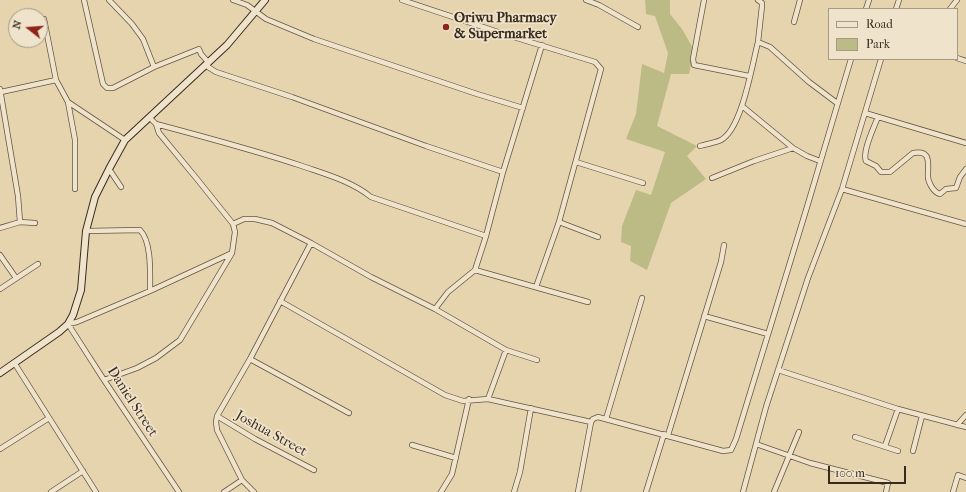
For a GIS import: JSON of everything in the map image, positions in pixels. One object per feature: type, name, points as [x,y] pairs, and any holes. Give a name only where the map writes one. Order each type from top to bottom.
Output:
[{"type":"street","points":[[83,0],[103,84],[107,88],[113,88],[154,67],[199,49],[201,54],[208,62],[208,67],[216,72],[292,97],[426,146],[503,172]]},
{"type":"street","points":[[108,0],[132,24],[143,39],[154,67]]},
{"type":"street","points":[[233,0],[247,5],[266,19],[314,39],[523,108]]},
{"type":"street","points":[[0,374],[68,324],[78,304],[81,290],[86,231],[95,197],[125,140],[227,45],[265,0]]},
{"type":"street","points":[[402,0],[595,62],[601,69],[576,162],[536,287]]},
{"type":"street","points":[[586,0],[599,5],[638,26]]},
{"type":"street","points":[[704,0],[693,59],[694,65],[749,76]]},
{"type":"street","points":[[700,146],[721,140],[729,132],[742,106],[758,42],[762,3],[758,0]]},
{"type":"street","points":[[794,22],[800,0]]},
{"type":"street","points":[[951,8],[957,0]]},
{"type":"street","points":[[48,39],[56,80],[68,102],[75,140],[75,189]]},
{"type":"street","points":[[758,42],[770,47],[809,82],[837,103]]},
{"type":"street","points":[[435,309],[448,292],[475,270],[542,45]]},
{"type":"street","points":[[578,492],[591,422],[595,418],[666,435],[723,451],[730,450],[736,439],[807,207],[850,60]]},
{"type":"street","points":[[744,492],[766,407],[808,278],[842,189],[881,60]]},
{"type":"street","points":[[20,222],[18,196],[0,90],[56,80]]},
{"type":"street","points":[[68,102],[125,140]]},
{"type":"street","points":[[742,106],[793,148],[820,161]]},
{"type":"street","points":[[865,113],[966,143]]},
{"type":"street","points":[[878,117],[864,158],[866,161],[876,166],[881,172],[890,172],[913,153],[922,154],[926,156],[929,164],[928,177],[935,191],[940,194],[946,189],[956,188],[960,177],[966,169]]},
{"type":"street","points":[[104,380],[137,368],[156,358],[180,340],[232,253],[234,235],[233,224],[159,133],[156,124],[150,118]]},
{"type":"street","points":[[156,124],[256,151],[325,174],[356,187],[371,197],[486,236]]},
{"type":"street","points":[[712,178],[754,161],[793,148]]},
{"type":"street","points":[[576,162],[643,183]]},
{"type":"street","points":[[109,169],[121,187]]},
{"type":"street","points":[[842,189],[966,224]]},
{"type":"street","points":[[233,224],[244,219],[255,219],[272,223],[311,242],[371,277],[435,309],[506,350],[537,360]]},
{"type":"street","points":[[0,228],[20,222],[35,223]]},
{"type":"street","points":[[558,222],[598,237]]},
{"type":"street","points":[[86,231],[140,230],[147,240],[150,266],[150,291]]},
{"type":"street","points":[[254,492],[242,480],[217,430],[217,416],[250,358],[311,242]]},
{"type":"street","points":[[646,492],[704,316],[721,262],[724,245]]},
{"type":"street","points":[[68,324],[150,291],[232,253]]},
{"type":"street","points":[[0,255],[16,278]]},
{"type":"street","points":[[0,289],[38,264]]},
{"type":"street","points":[[475,270],[588,302]]},
{"type":"street","points":[[606,420],[642,298]]},
{"type":"street","points":[[280,301],[457,400],[463,401],[469,399],[488,398],[591,422]]},
{"type":"street","points":[[704,316],[768,334]]},
{"type":"street","name":"Daniel Street","points":[[68,324],[179,492]]},
{"type":"street","points":[[488,398],[506,350]]},
{"type":"street","points":[[250,358],[349,413]]},
{"type":"street","points":[[15,364],[96,492]]},
{"type":"street","points":[[778,370],[898,409],[966,427]]},
{"type":"street","points":[[441,492],[452,474],[469,399]]},
{"type":"street","points":[[514,492],[520,472],[531,408]]},
{"type":"street","points":[[885,446],[898,409]]},
{"type":"street","points":[[957,425],[966,415]]},
{"type":"street","name":"Joshua Street","points":[[217,416],[255,439],[314,470]]},
{"type":"street","points":[[913,450],[922,416]]},
{"type":"street","points":[[0,449],[49,418]]},
{"type":"street","points":[[774,492],[788,456],[800,432]]},
{"type":"street","points":[[855,437],[898,451]]},
{"type":"street","points":[[756,444],[788,456],[888,483],[886,492]]},
{"type":"street","points":[[412,445],[456,458]]},
{"type":"street","points":[[51,492],[83,471]]},
{"type":"street","points":[[953,492],[958,475],[966,478]]},
{"type":"street","points":[[224,492],[242,480]]},
{"type":"green space","points":[[645,0],[670,0],[670,14],[682,29],[694,50],[689,74],[671,74],[657,126],[697,146],[687,156],[706,179],[671,203],[647,270],[630,261],[631,246],[621,242],[622,226],[636,190],[651,195],[665,152],[626,139],[636,114],[642,64],[664,73],[668,53],[655,16],[646,14]]},
{"type":"place","name":"Oriwu Pharmacy & Supermarket","points":[[446,27]]}]
